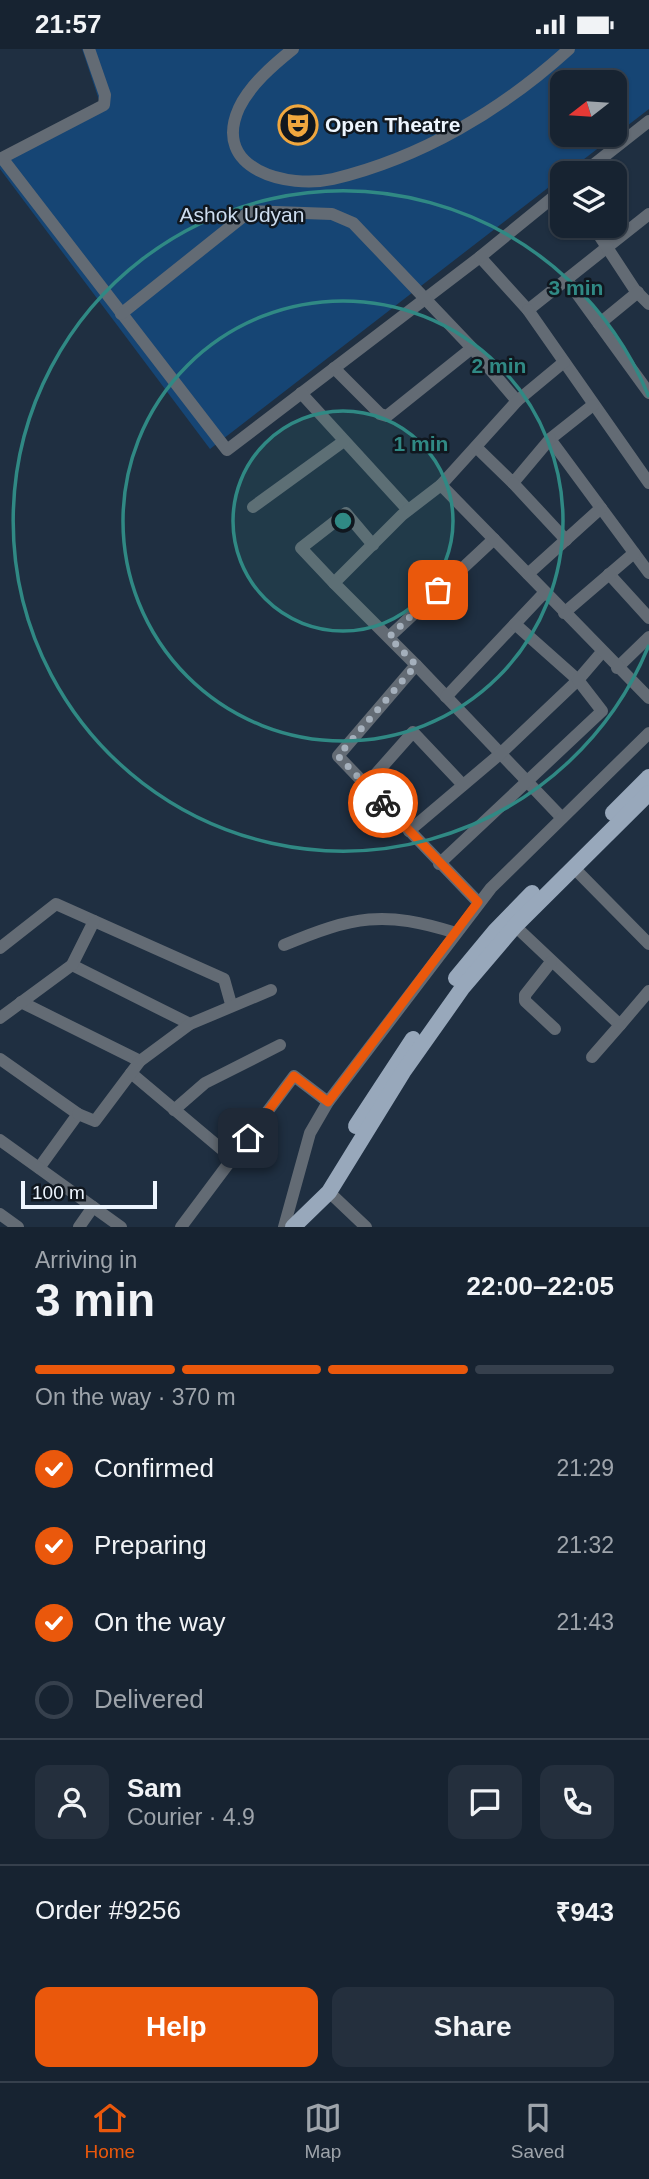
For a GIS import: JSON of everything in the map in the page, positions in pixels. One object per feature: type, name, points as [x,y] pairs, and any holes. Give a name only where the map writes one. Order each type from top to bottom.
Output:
[{"type":"main road","points":[[306,1213],[310,1202],[389,1072],[455,980],[495,931],[649,777]]},
{"type":"main road","points":[[293,1227],[329,1192],[403,1072],[463,987],[515,926],[649,793]]},
{"type":"street","points":[[89,49],[105,95],[104,105],[2,158],[227,450],[480,257],[550,200]]},
{"type":"street","points":[[293,49],[268,70],[240,106],[236,118],[235,140],[246,162],[259,172],[284,181],[308,183],[333,179],[395,159],[476,120],[517,93],[569,49]]},
{"type":"street","points":[[598,161],[649,121]]},
{"type":"street","points":[[121,314],[240,216],[261,209],[343,217],[353,223],[425,297],[517,401]]},
{"type":"street","points":[[528,310],[648,217]]},
{"type":"street","points":[[603,238],[649,304]]},
{"type":"street","points":[[480,257],[528,310],[593,405],[647,477]]},
{"type":"street","points":[[567,280],[649,393]]},
{"type":"street","points":[[599,324],[638,292]]},
{"type":"street","points":[[334,368],[380,414],[387,416],[472,348]]},
{"type":"street","points":[[334,583],[408,510],[441,485],[517,401],[564,362]]},
{"type":"street","points":[[301,393],[408,510]]},
{"type":"street","points":[[513,483],[550,439],[593,405]]},
{"type":"street","points":[[550,439],[649,573]]},
{"type":"street","points":[[253,507],[344,441]]},
{"type":"street","points":[[476,447],[566,540]]},
{"type":"street","points":[[441,485],[649,698]]},
{"type":"street","points":[[528,574],[601,508]]},
{"type":"street","points":[[373,545],[346,513],[301,548],[562,818]]},
{"type":"street","points":[[389,637],[494,539]]},
{"type":"street","points":[[564,613],[634,553]]},
{"type":"street","points":[[609,574],[649,618]]},
{"type":"street","points":[[446,697],[545,592]]},
{"type":"street","points":[[439,864],[602,711],[578,680],[515,624]]},
{"type":"street","points":[[617,667],[649,637]]},
{"type":"street","points":[[409,831],[500,754],[578,680],[602,652]]},
{"type":"street","points":[[416,665],[338,756],[478,902]]},
{"type":"street","points":[[366,785],[413,733],[463,785]]},
{"type":"street","points":[[284,1227],[310,1133],[328,1102],[478,902],[649,733]]},
{"type":"street","points":[[573,867],[649,944]]},
{"type":"street","points":[[0,948],[56,904],[224,979],[231,1004]]},
{"type":"street","points":[[284,945],[323,929],[379,918],[402,918],[456,933]]},
{"type":"street","points":[[0,1018],[72,965],[94,921]]},
{"type":"street","points":[[515,926],[620,1025]]},
{"type":"street","points":[[551,962],[525,995],[525,1001],[555,1029]]},
{"type":"street","points":[[72,965],[190,1024]]},
{"type":"street","points":[[0,1059],[78,1114],[95,1121],[139,1061],[190,1024],[231,1004],[271,990]]},
{"type":"street","points":[[592,1057],[649,991]]},
{"type":"street","points":[[22,1002],[139,1061]]},
{"type":"street","points":[[174,1110],[205,1083],[280,1045]]},
{"type":"street","points":[[131,1073],[232,1159]]},
{"type":"street","points":[[181,1227],[294,1076],[328,1102]]},
{"type":"street","points":[[39,1168],[78,1114]]},
{"type":"street","points":[[0,1140],[121,1227]]},
{"type":"street","points":[[329,1192],[366,1227]]},
{"type":"street","points":[[79,1227],[93,1207]]},
{"type":"street","points":[[0,1214],[18,1227]]},
{"type":"green space","name":"Ashok Udyan","points":[[82,49],[649,49],[649,109],[627,126],[627,70],[550,70],[550,147],[600,147],[582,161],[550,161],[550,186],[210,449],[0,169],[0,153],[100,103]]},
{"type":"way so far","points":[[383,803],[338,756],[416,665],[389,637],[438,590]]},
{"type":"place","name":"Open Theatre","points":[[298,125]]},
{"type":"route","points":[[248,1138],[294,1076],[328,1102],[478,902],[383,803]]}]
